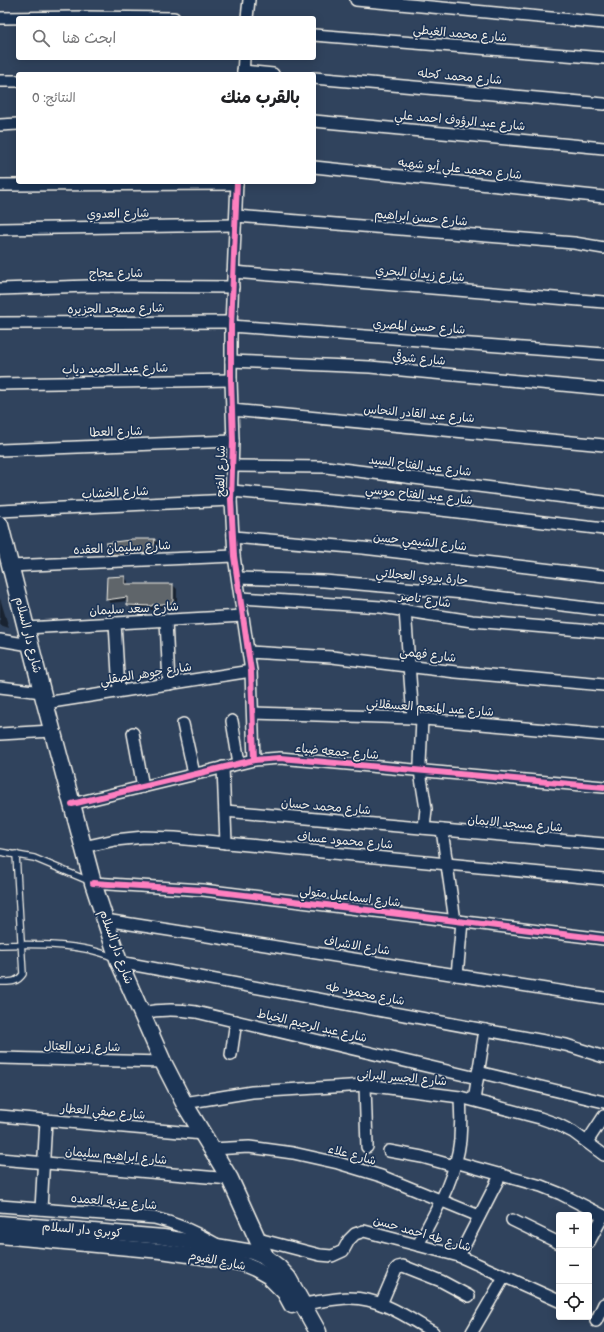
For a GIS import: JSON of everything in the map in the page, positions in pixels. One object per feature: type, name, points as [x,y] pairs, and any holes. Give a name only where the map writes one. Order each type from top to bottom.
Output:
[{"type":"main road","name":"شارع دار السلام","points":[[0,525],[7,564],[26,628],[93,883],[120,962],[163,1062],[184,1102],[230,1179],[266,1258],[283,1272],[318,1332]]},
{"type":"main road","points":[[271,1278],[285,1292],[306,1332]]},
{"type":"street","points":[[247,16],[249,0]]},
{"type":"street","points":[[356,0],[604,23]]},
{"type":"street","points":[[0,18],[16,18]]},
{"type":"street","name":"شارع محمد الغيطي","points":[[316,35],[604,58]]},
{"type":"street","points":[[243,72],[244,60]]},
{"type":"street","name":"شارع محمد كحله","points":[[316,78],[604,104]]},
{"type":"street","points":[[0,81],[16,81]]},
{"type":"street","name":"شارع عبد الرؤوف احمد علي","points":[[316,121],[604,148]]},
{"type":"street","points":[[0,125],[16,124]]},
{"type":"street","name":"شارع محمد علي أبو شهبه","points":[[316,167],[604,198]]},
{"type":"street","points":[[0,185],[118,184]]},
{"type":"street","name":"شارع الفتح","points":[[237,184],[231,324],[233,537],[234,556],[252,671],[254,760]]},
{"type":"street","name":"شارع العدوي","points":[[0,229],[236,220]]},
{"type":"street","name":"شارع حسن ابراهيم","points":[[236,220],[574,243],[604,248]]},
{"type":"street","name":"شارع زيدان البحري","points":[[233,272],[604,302]]},
{"type":"street","name":"شارع عجاج","points":[[0,289],[89,286],[233,287]]},
{"type":"street","name":"شارع مسجد الجزيره","points":[[0,324],[231,324]]},
{"type":"street","name":"شارع حسن المصري","points":[[231,324],[604,354]]},
{"type":"street","name":"شارع شوقي","points":[[231,361],[370,368],[604,389]]},
{"type":"street","name":"شارع عبد الحميد دياب","points":[[0,384],[231,380]]},
{"type":"street","name":"شارع عبد القادر النحاس","points":[[232,410],[604,445]]},
{"type":"street","name":"شارع العطا","points":[[0,450],[233,441]]},
{"type":"street","name":"شارع عبد الفتاح السيد","points":[[232,466],[326,467],[604,502]]},
{"type":"street","name":"شارع الخشاب","points":[[0,511],[232,496]]},
{"type":"street","name":"شارع عبد الفتاح موسي","points":[[232,496],[441,510],[604,529]]},
{"type":"street","name":"شارع الشيمي حسن","points":[[233,537],[362,548],[604,576]]},
{"type":"street","name":"شارع سليمان العقده","points":[[7,564],[234,556]]},
{"type":"street","name":"حارة بدوي العجلاتي","points":[[238,578],[324,581],[449,592],[604,610]]},
{"type":"street","name":"شارع ناصر","points":[[241,598],[381,607],[472,621],[604,632]]},
{"type":"street","points":[[405,610],[409,667],[418,719],[420,770],[426,809],[424,828]]},
{"type":"street","name":"شارع سعد سليمان","points":[[26,628],[243,616]]},
{"type":"street","points":[[166,620],[169,684]]},
{"type":"street","points":[[115,623],[119,691]]},
{"type":"street","points":[[0,640],[30,645]]},
{"type":"street","name":"شارع فهمي","points":[[249,652],[332,657],[409,667],[604,685]]},
{"type":"street","name":"شارع جوهر الصقلي","points":[[0,687],[43,697],[119,691],[252,671]]},
{"type":"street","name":"شارع عبد المنعم العسقلاني","points":[[253,712],[418,719],[604,735]]},
{"type":"street","points":[[232,720],[239,763]]},
{"type":"street","points":[[183,724],[194,774]]},
{"type":"street","points":[[0,734],[52,731]]},
{"type":"street","points":[[133,733],[143,787]]},
{"type":"street","name":"شارع جمعه ضياء","points":[[72,804],[239,763],[268,758],[604,787]]},
{"type":"street","points":[[223,767],[226,843]]},
{"type":"street","name":"شارع محمد حسان","points":[[225,811],[424,828]]},
{"type":"street","name":"شارع مسجد الايمان","points":[[424,828],[604,844]]},
{"type":"street","points":[[442,830],[458,921],[457,975]]},
{"type":"street","name":"شارع محمود عساف","points":[[83,846],[114,840],[144,837],[175,838],[604,879]]},
{"type":"street","name":"شارع اسماعيل متولي","points":[[93,883],[203,890],[604,940]]},
{"type":"street","name":"شارع الاشراف","points":[[106,920],[604,998]]},
{"type":"street","name":"شارع محمود طه","points":[[120,962],[566,1045],[604,1057]]},
{"type":"street","name":"شارع عبد الرحيم الخياط","points":[[141,1013],[159,1009],[178,1009],[196,1012],[604,1102]]},
{"type":"street","points":[[231,1055],[236,1022]]},
{"type":"street","points":[[474,1100],[485,1030]]},
{"type":"street","name":"شارع زين العتال","points":[[0,1058],[163,1062]]},
{"type":"street","points":[[365,1085],[368,1147]]},
{"type":"street","name":"شارع الجسر البرانى","points":[[184,1102],[252,1092],[365,1085],[460,1097],[557,1124],[573,1132],[604,1155]]},
{"type":"street","points":[[418,1246],[441,1200],[455,1164],[460,1142],[460,1097]]},
{"type":"street","name":"شارع صفي العطار","points":[[0,1116],[203,1134]]},
{"type":"street","points":[[587,1142],[604,1116]]},
{"type":"street","points":[[41,1209],[46,1120]]},
{"type":"street","name":"شارع علاء","points":[[212,1149],[249,1147],[294,1153],[323,1160],[381,1176],[480,1216]]},
{"type":"street","points":[[389,1151],[501,1174],[554,1191],[603,1216],[592,1236]]},
{"type":"street","name":"شارع ابراهيم سليمان","points":[[0,1159],[230,1179]]},
{"type":"street","points":[[459,1256],[501,1174]]},
{"type":"street","name":"شارع عزبه العمده","points":[[0,1206],[154,1218],[187,1228],[220,1247]]},
{"type":"street","points":[[512,1220],[556,1242]]},
{"type":"street","name":"كوبري دار السلام","points":[[0,1223],[163,1237]]},
{"type":"street","name":"شارع طه احمد حسن","points":[[258,1239],[320,1255],[332,1256],[343,1251],[349,1240],[355,1234],[364,1231],[459,1256],[556,1301]]},
{"type":"street","name":"كوبري دار السلام","points":[[0,1236],[161,1251]]},
{"type":"street","name":"شارع الفيوم","points":[[163,1237],[252,1252],[266,1258]]},
{"type":"street","name":"شارع الفيوم","points":[[161,1251],[243,1264],[271,1278]]},
{"type":"street","points":[[381,1304],[396,1269],[400,1266],[441,1281],[469,1296]]},
{"type":"street","points":[[472,1332],[504,1276]]},
{"type":"street","points":[[303,1304],[348,1298],[362,1298],[381,1304],[420,1329],[433,1332]]},
{"type":"street","points":[[596,1321],[604,1304]]},
{"type":"lane","points":[[0,852],[34,858],[93,883]]},
{"type":"lane","points":[[0,982],[14,982],[20,979],[23,974],[16,854]]},
{"type":"lane","points":[[0,945],[22,944],[81,948],[95,950],[120,962]]},
{"type":"building","points":[[130,539],[155,539],[153,553],[108,555],[106,543]]},
{"type":"building","points":[[125,576],[125,584],[173,584],[173,603],[152,606],[127,605],[127,597],[106,600],[107,577]]},
{"type":"cycle path","points":[[237,184],[231,326],[233,441],[231,500],[234,556],[251,671],[254,760]]},
{"type":"cycle path","points":[[72,804],[254,760],[280,758],[604,787]]},
{"type":"cycle path","points":[[93,883],[203,890],[604,939]]}]
